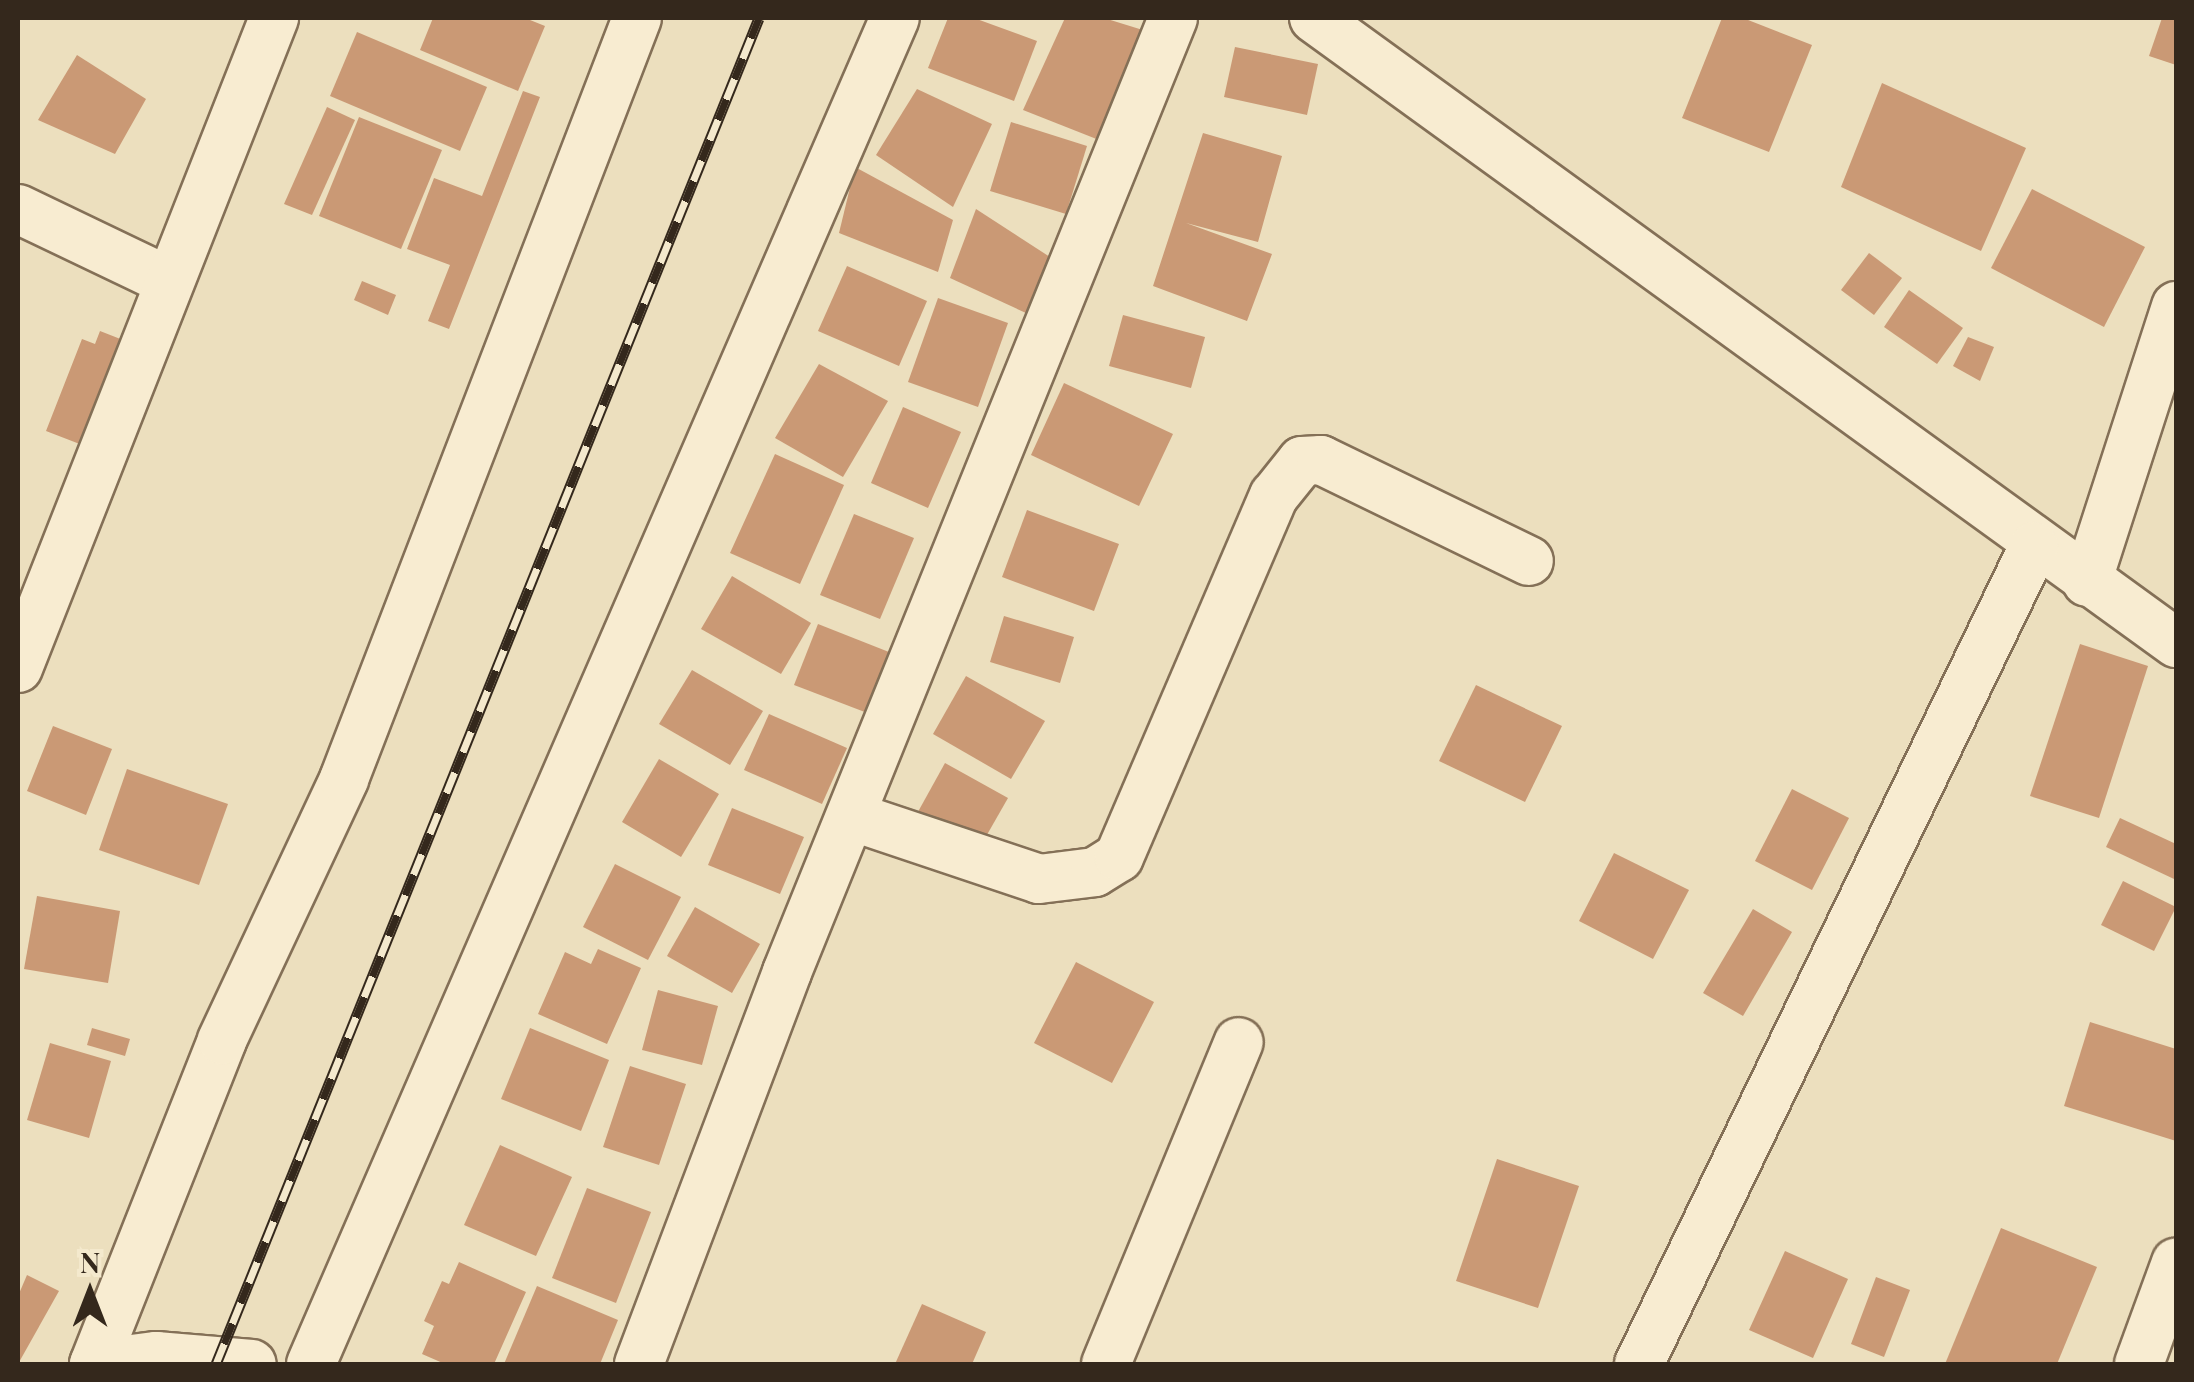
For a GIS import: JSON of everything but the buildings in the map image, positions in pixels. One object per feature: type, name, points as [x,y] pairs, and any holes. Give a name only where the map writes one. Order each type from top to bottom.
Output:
[{"type":"street","points":[[18,668],[274,18]]},
{"type":"street","points":[[252,1364],[156,1356],[94,1364],[222,1040],[344,778],[637,18]]},
{"type":"street","points":[[311,1364],[895,18]]},
{"type":"street","points":[[639,1364],[787,972],[854,817],[1173,18]]},
{"type":"street","points":[[1314,18],[2034,546],[2176,643]]},
{"type":"street","points":[[18,209],[168,281]]},
{"type":"street","points":[[2087,582],[2176,306]]},
{"type":"street","points":[[854,817],[1039,879],[1095,872],[1119,857],[1274,496],[1302,461],[1320,460],[1529,561]]},
{"type":"street","points":[[1639,1364],[2034,546]]},
{"type":"street","points":[[1106,1364],[1239,1042]]},
{"type":"street","points":[[2140,1364],[2176,1262]]},
{"type":"railway","points":[[216,1364],[759,18]]}]
